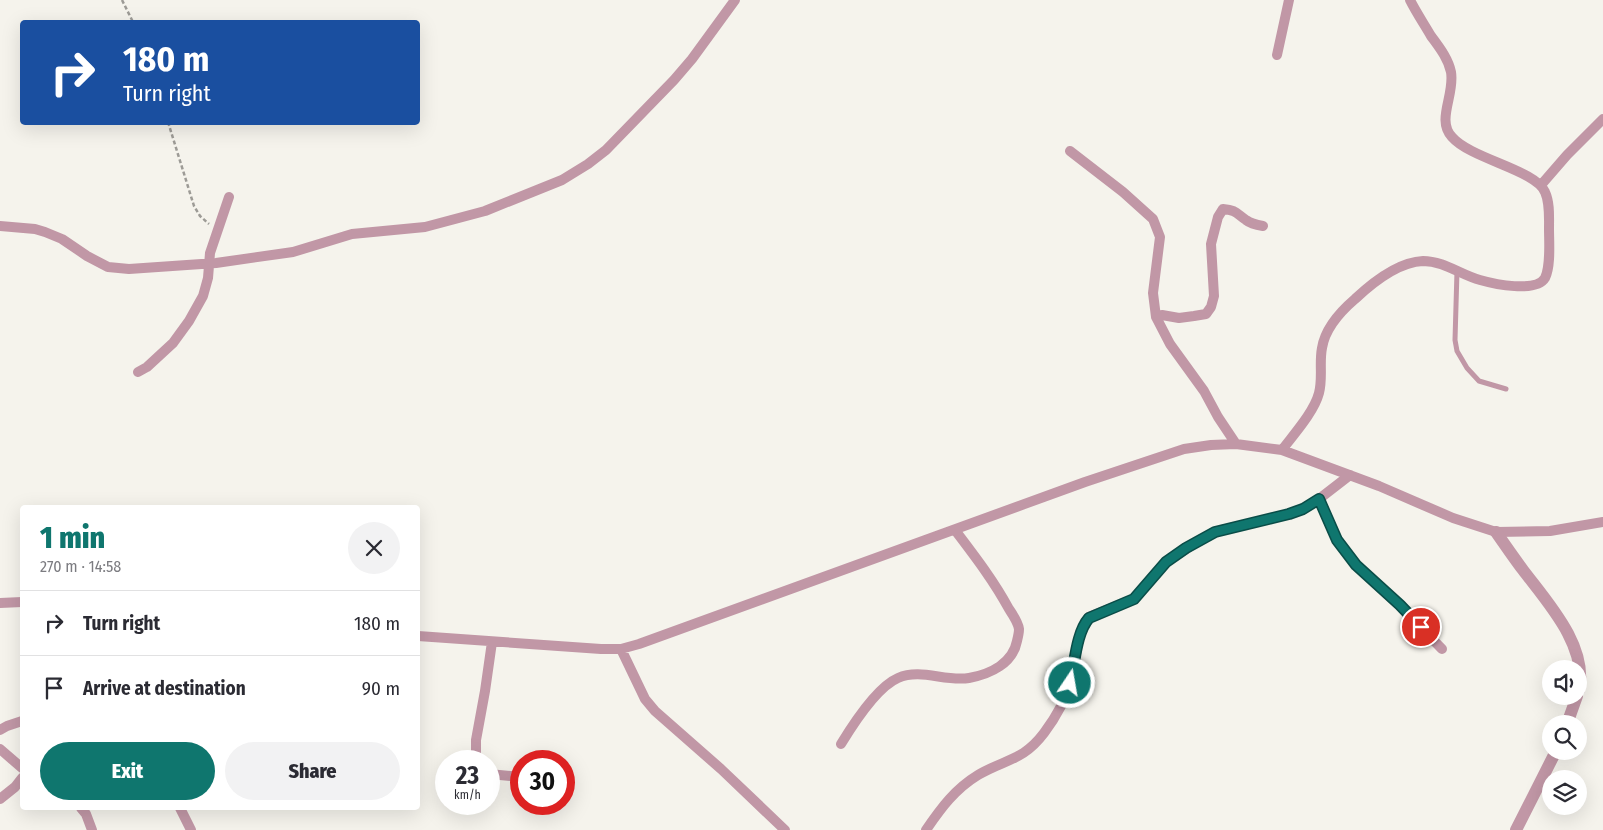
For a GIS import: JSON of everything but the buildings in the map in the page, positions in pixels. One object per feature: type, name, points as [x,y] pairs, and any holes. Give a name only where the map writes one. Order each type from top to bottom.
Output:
[{"type":"street","points":[[0,226],[35,229],[45,232],[62,239],[86,256],[108,267],[129,269],[210,264],[293,252],[360,232],[403,230],[432,226],[486,211],[562,180],[606,150],[692,59],[735,0]]},
{"type":"street","points":[[1277,55],[1288,0]]},
{"type":"street","points":[[1282,450],[1314,404],[1318,395],[1321,382],[1324,340],[1336,318],[1356,298],[1387,274],[1409,263],[1433,262],[1478,280],[1495,284],[1528,286],[1537,284],[1545,278],[1549,255],[1550,212],[1545,190],[1535,180],[1463,146],[1452,138],[1446,129],[1444,121],[1452,85],[1451,72],[1447,59],[1410,0]]},
{"type":"street","points":[[1540,186],[1567,155],[1603,120]]},
{"type":"street","points":[[1070,151],[1123,192],[1153,219],[1160,237],[1153,293],[1156,317],[1170,344],[1204,392],[1236,444]]},
{"type":"street","points":[[138,372],[147,367],[173,343],[204,296],[210,264],[210,253],[230,197]]},
{"type":"street","points":[[1156,317],[1162,315],[1179,318],[1206,314],[1211,307],[1214,296],[1210,244],[1218,217],[1223,209],[1233,210],[1241,214],[1246,220],[1263,226]]},
{"type":"street","points":[[420,636],[620,649],[639,644],[1085,482],[1184,449],[1211,445],[1236,444],[1282,450],[1350,475],[1453,518],[1496,532],[1550,531],[1603,522]]},
{"type":"street","points":[[926,830],[945,803],[961,787],[989,769],[1014,760],[1024,754],[1043,735],[1064,702],[1074,669],[1081,633],[1084,624],[1089,618],[1134,599],[1166,562],[1215,532],[1303,509],[1350,475]]},
{"type":"street","points":[[1319,499],[1337,540],[1356,565],[1400,605],[1442,649]]},
{"type":"street","points":[[840,744],[865,709],[885,687],[896,679],[918,673],[950,678],[970,678],[1004,664],[1014,653],[1019,630],[1015,619],[1005,601],[955,530]]},
{"type":"street","points":[[1496,532],[1545,596],[1572,642],[1578,660]]},
{"type":"street","points":[[0,603],[20,602]]},
{"type":"street","points":[[476,750],[492,642]]},
{"type":"street","points":[[620,649],[645,699],[655,711],[786,830]]},
{"type":"street","points":[[0,730],[20,722]]},
{"type":"street","points":[[0,749],[20,766]]},
{"type":"street","points":[[1516,830],[1551,760]]},
{"type":"street","points":[[0,799],[20,781]]},
{"type":"street","points":[[83,810],[92,830]]},
{"type":"street","points":[[181,810],[191,830]]},
{"type":"lane","points":[[1457,271],[1455,340],[1457,351],[1467,368],[1479,380],[1506,389]]},
{"type":"path","points":[[122,0],[132,20]]},
{"type":"path","points":[[169,125],[194,206],[200,216],[218,231]]},
{"type":"route","points":[[1070,683],[1081,633],[1084,624],[1089,618],[1134,599],[1166,562],[1215,532],[1289,514],[1303,509],[1319,499],[1337,540],[1356,565],[1421,627]]}]
